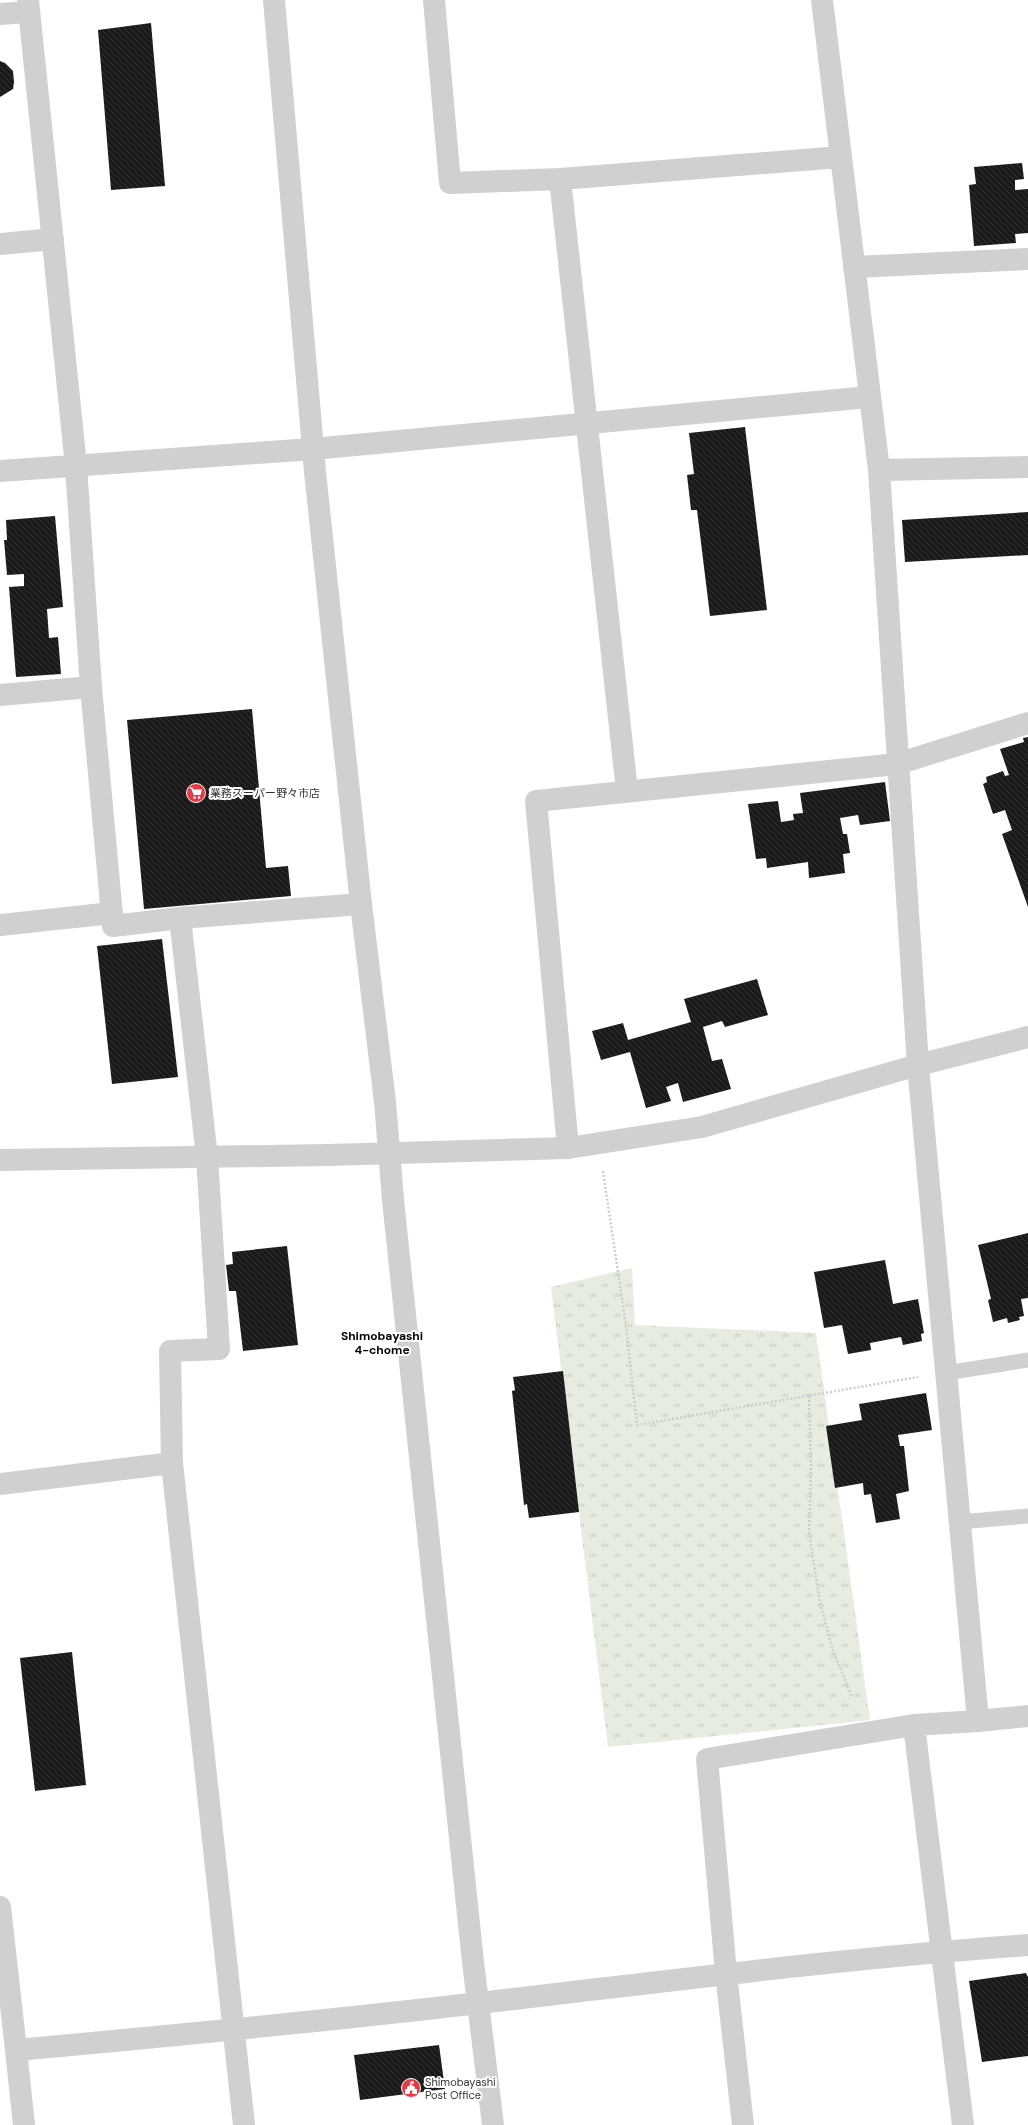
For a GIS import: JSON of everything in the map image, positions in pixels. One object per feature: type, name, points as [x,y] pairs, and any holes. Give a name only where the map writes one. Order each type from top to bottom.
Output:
[{"type":"street","points":[[274,0],[313,449],[361,904],[385,1102],[389,1153],[472,1954],[493,2125]]},
{"type":"street","points":[[434,0],[450,183],[560,179],[841,157]]},
{"type":"street","points":[[822,0],[879,470],[897,764],[918,1065],[978,1721]]},
{"type":"street","points":[[0,14],[28,6],[76,466],[91,688],[113,926],[180,918],[361,904]]},
{"type":"street","points":[[560,179],[627,791]]},
{"type":"street","points":[[0,244],[53,239]]},
{"type":"street","points":[[854,267],[1028,259]]},
{"type":"street","points":[[0,471],[313,449],[586,422],[869,397]]},
{"type":"street","points":[[879,470],[1028,467]]},
{"type":"street","points":[[0,695],[91,688]]},
{"type":"street","points":[[568,1148],[536,801],[897,764],[1028,723]]},
{"type":"street","points":[[0,924],[112,913]]},
{"type":"street","points":[[180,918],[207,1157],[219,1349],[170,1351],[172,1462],[244,2125]]},
{"type":"street","points":[[0,1160],[207,1157],[568,1148],[702,1127],[918,1065],[1028,1037]]},
{"type":"street","points":[[0,1484],[172,1462]]},
{"type":"street","points":[[743,2125],[726,1973],[707,1759],[914,1725],[1028,1716]]},
{"type":"street","points":[[914,1725],[943,1951],[963,2125]]},
{"type":"street","points":[[0,1907],[24,2125]]},
{"type":"street","points":[[16,2050],[234,2030],[479,2003],[726,1973],[943,1951],[1028,1945]]},
{"type":"lane","points":[[946,1373],[1028,1360]]},
{"type":"lane","points":[[959,1522],[1028,1516]]},
{"type":"path","points":[[599,1143],[626,1326],[637,1425],[946,1373]]},
{"type":"path","points":[[809,1396],[811,1470],[809,1532],[820,1603],[832,1648],[852,1697]]},
{"type":"green space","points":[[632,1268],[635,1325],[816,1333],[870,1720],[608,1747],[551,1287]]},
{"type":"building","points":[[151,23],[165,186],[111,190],[98,30]]},
{"type":"building","points":[[0,61],[5,63],[13,71],[14,82],[13,89],[0,97]]},
{"type":"building","points":[[1022,163],[1024,179],[1015,180],[1015,190],[1028,189],[1028,233],[1015,234],[1016,243],[974,246],[969,185],[976,184],[974,167]]},
{"type":"building","points":[[745,427],[767,610],[710,616],[697,510],[691,510],[687,475],[694,474],[689,433]]},
{"type":"building","points":[[1028,512],[1028,555],[905,562],[902,520]]},
{"type":"building","points":[[55,516],[63,607],[47,609],[49,638],[58,637],[61,674],[16,677],[9,587],[24,586],[24,574],[7,575],[4,540],[7,540],[6,520]]},
{"type":"building","name":"業務スーパー野々市店","points":[[252,709],[266,868],[288,866],[291,896],[144,909],[127,720]]},
{"type":"building","points":[[1028,737],[1028,907],[1002,834],[1012,830],[1005,810],[993,814],[983,784],[987,782],[986,777],[1003,771],[1005,776],[1009,775],[1000,749],[1024,742],[1023,738]]},
{"type":"building","points":[[885,782],[890,821],[860,825],[858,815],[840,818],[843,834],[847,834],[850,853],[843,854],[845,873],[809,878],[808,862],[767,868],[766,858],[756,859],[748,804],[778,801],[781,822],[794,820],[793,814],[803,813],[800,793]]},
{"type":"building","points":[[162,939],[178,1077],[112,1084],[97,946]]},
{"type":"building","points":[[757,979],[768,1015],[725,1027],[722,1021],[703,1027],[712,1061],[722,1059],[731,1089],[683,1102],[678,1083],[666,1087],[671,1101],[646,1108],[630,1052],[601,1060],[592,1031],[623,1023],[628,1040],[691,1022],[684,999]]},
{"type":"building","points":[[1028,1233],[1028,1298],[1021,1299],[1024,1316],[1019,1317],[1020,1320],[1008,1323],[1007,1318],[993,1322],[988,1300],[991,1299],[978,1245]]},
{"type":"building","points":[[287,1246],[298,1345],[243,1351],[236,1291],[229,1291],[226,1265],[233,1264],[232,1252]]},
{"type":"building","points":[[885,1260],[893,1304],[918,1299],[924,1333],[921,1334],[922,1341],[903,1345],[901,1337],[870,1343],[871,1350],[848,1354],[842,1325],[824,1328],[814,1272]]},
{"type":"building","points":[[563,1371],[579,1512],[529,1518],[527,1504],[524,1505],[512,1391],[515,1390],[513,1377]]},
{"type":"building","points":[[926,1393],[932,1430],[898,1435],[900,1446],[904,1446],[909,1491],[896,1494],[900,1519],[876,1523],[871,1494],[864,1495],[863,1483],[835,1488],[826,1426],[862,1420],[859,1404]]},
{"type":"building","points":[[72,1652],[86,1785],[35,1791],[20,1658]]},
{"type":"building","points":[[1026,1973],[1028,1977],[1028,2056],[982,2062],[969,1981]]},
{"type":"building","points":[[439,2045],[445,2089],[360,2100],[354,2055]]},
{"type":"place","name":"業務スーパー野々市店","points":[[196,793]]},
{"type":"place","name":"Shimobayashi Post Office","points":[[411,2088]]},
{"type":"district","name":"Shimobayashi 4-chome","points":[[382,1343]]}]
